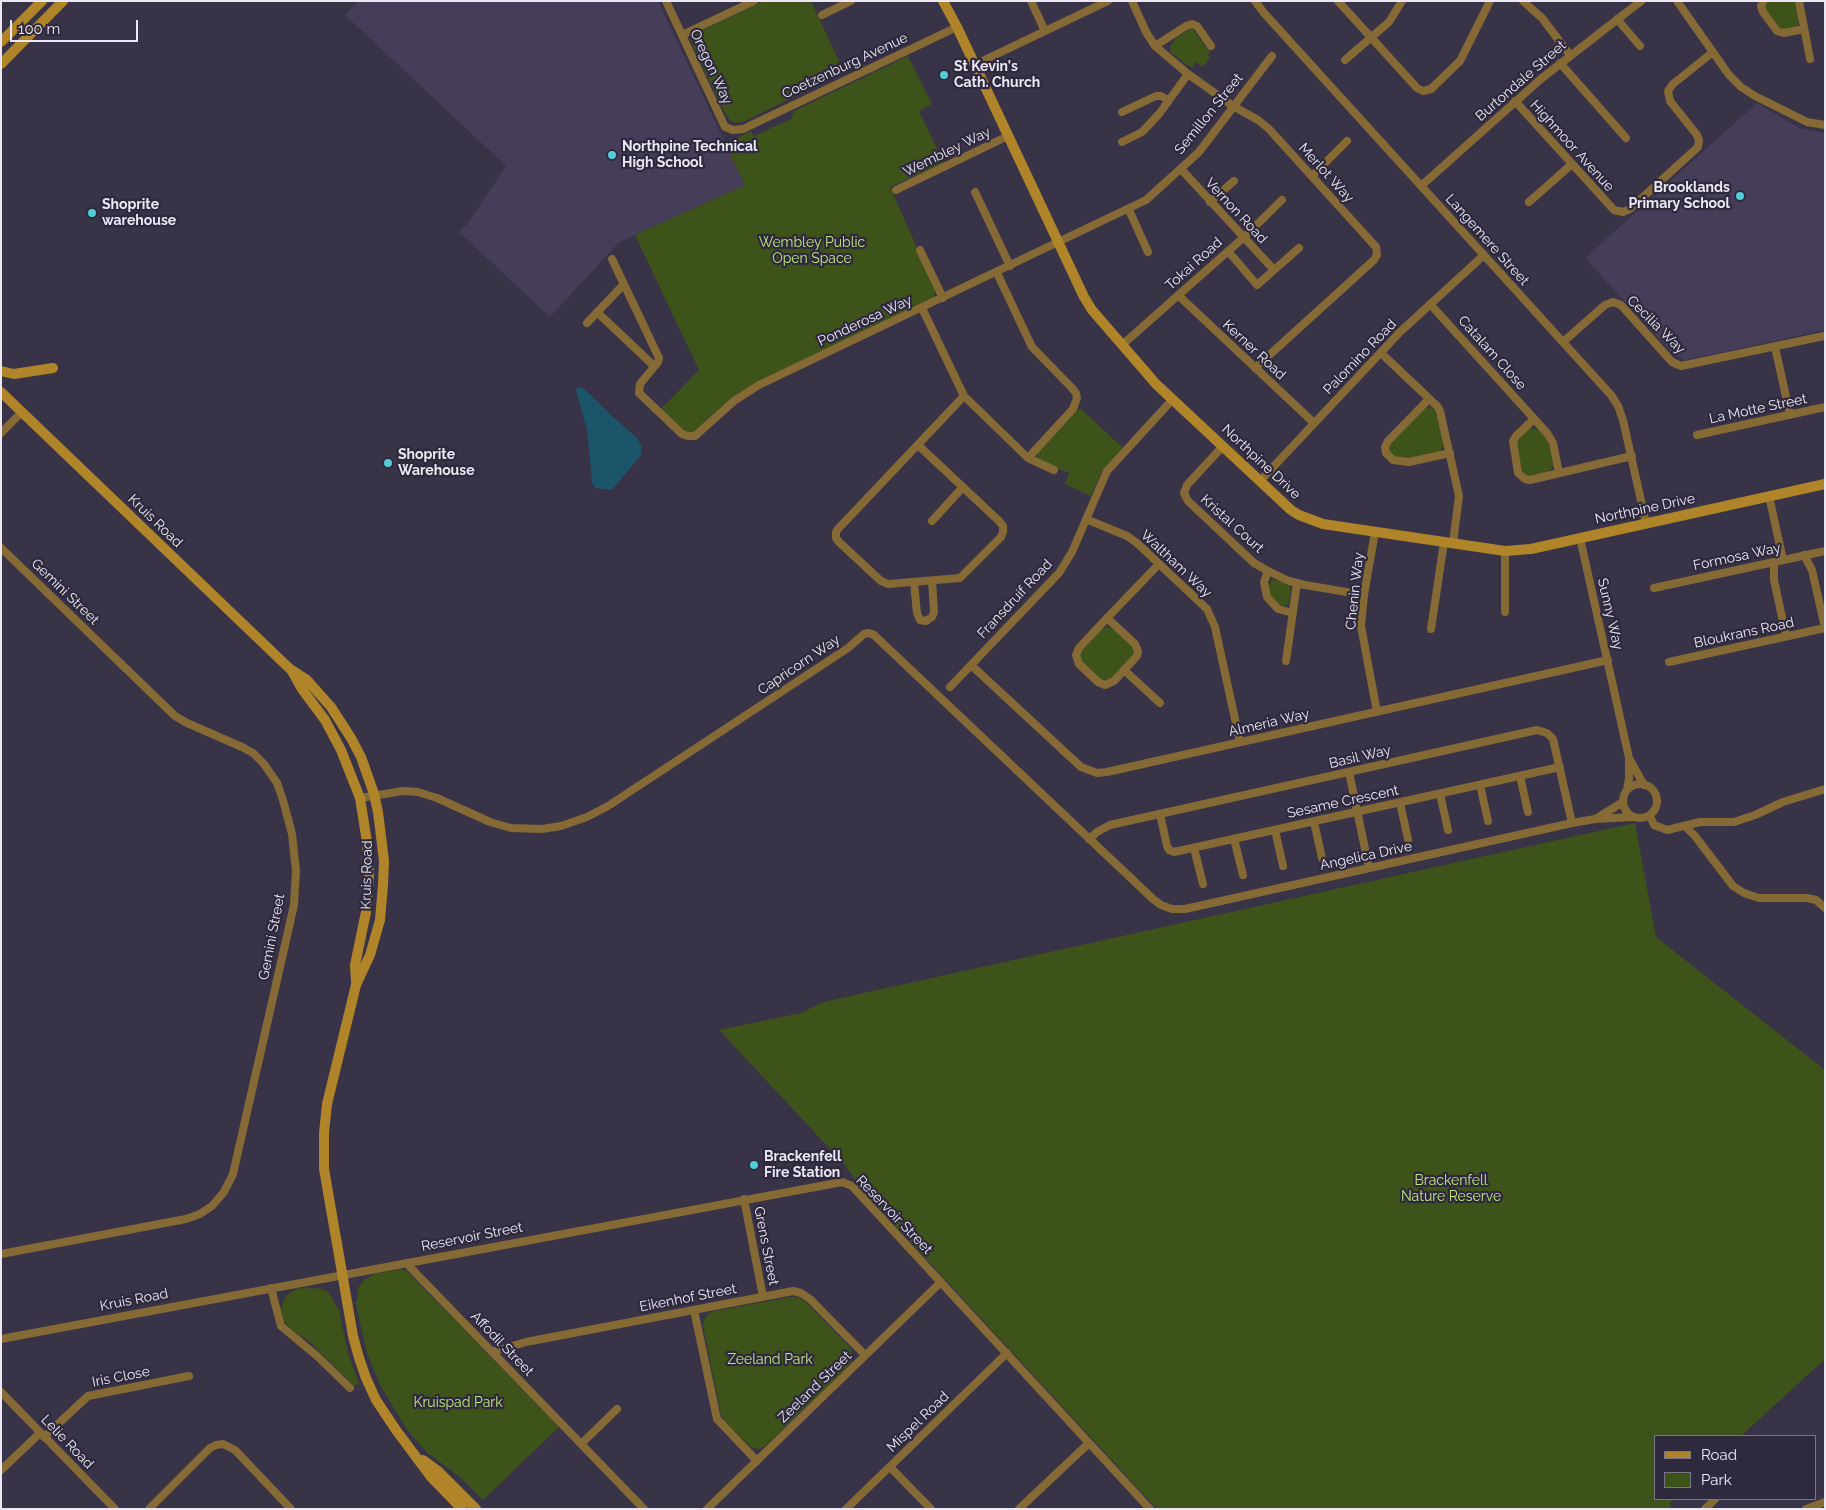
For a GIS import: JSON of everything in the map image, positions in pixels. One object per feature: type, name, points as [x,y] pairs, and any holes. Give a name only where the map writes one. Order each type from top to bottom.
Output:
[{"type":"street","points":[[1,42],[42,1]]},
{"type":"street","points":[[1,64],[63,1]]},
{"type":"street","name":"Oregon Way","points":[[666,1],[725,127],[732,130],[743,129]]},
{"type":"street","points":[[682,36],[754,1]]},
{"type":"street","points":[[822,15],[851,1]]},
{"type":"street","name":"Northpine Drive","points":[[943,1],[1088,304],[1156,384],[1291,510],[1307,519],[1323,524],[1505,551],[1531,549],[1825,484]]},
{"type":"street","points":[[1031,1],[1045,31]]},
{"type":"street","points":[[974,65],[1108,1]]},
{"type":"street","name":"Merlot Way","points":[[1132,1],[1146,32],[1155,46],[1188,74],[1233,106],[1263,124],[1374,244],[1376,249],[1377,255],[1374,260],[1255,368]]},
{"type":"street","name":"Langemere Street","points":[[1255,1],[1614,400],[1623,420],[1646,523]]},
{"type":"street","points":[[1338,1],[1417,88],[1423,91],[1431,89],[1460,61],[1490,1]]},
{"type":"street","points":[[1345,60],[1389,22],[1402,1]]},
{"type":"street","name":"Burtondale Street","points":[[1422,186],[1515,101],[1560,63],[1642,1]]},
{"type":"street","points":[[1677,1],[1729,75],[1748,92],[1807,122],[1825,125]]},
{"type":"street","points":[[1763,1],[1763,12],[1777,31],[1787,32],[1804,29]]},
{"type":"street","points":[[1799,1],[1810,60]]},
{"type":"street","points":[[1528,3],[1570,55]]},
{"type":"street","points":[[1617,19],[1640,46]]},
{"type":"street","points":[[1155,46],[1192,24],[1197,26],[1211,46]]},
{"type":"street","name":"Coetzenburg Avenue","points":[[743,129],[957,27]]},
{"type":"street","name":"Highmoor Avenue","points":[[1515,101],[1614,210],[1623,212],[1630,209],[1698,147],[1699,140],[1697,135],[1670,101],[1668,91],[1673,84],[1713,52]]},
{"type":"street","name":"Semillon Street","points":[[1059,243],[1146,200],[1202,149],[1272,56]]},
{"type":"street","points":[[1560,63],[1626,138]]},
{"type":"street","points":[[1122,142],[1142,132],[1159,114],[1188,74]]},
{"type":"street","points":[[1122,112],[1154,96],[1162,96],[1169,100]]},
{"type":"street","name":"Wembley Way","points":[[896,190],[1008,136]]},
{"type":"street","points":[[1312,176],[1347,141]]},
{"type":"street","points":[[1529,202],[1572,164]]},
{"type":"street","name":"Vernon Road","points":[[1181,169],[1274,270]]},
{"type":"street","points":[[1210,202],[1234,180]]},
{"type":"street","points":[[975,192],[1010,266]]},
{"type":"street","name":"Tokai Road","points":[[1122,345],[1243,238],[1282,200]]},
{"type":"street","points":[[1129,210],[1148,252]]},
{"type":"street","name":"Ponderosa Way","points":[[654,366],[640,384],[638,388],[640,393],[682,434],[691,437],[698,434],[734,402],[759,385],[1059,243]]},
{"type":"street","points":[[1228,251],[1257,285],[1299,248]]},
{"type":"street","points":[[920,250],[942,298]]},
{"type":"street","name":"Palomino Road","points":[[1260,481],[1400,332],[1484,255]]},
{"type":"street","points":[[597,312],[654,366],[659,358],[612,259]]},
{"type":"street","points":[[997,272],[1032,347],[1072,388],[1077,398],[1073,409],[1028,458]]},
{"type":"street","points":[[587,322],[624,284]]},
{"type":"street","name":"Kerner Road","points":[[1178,295],[1314,424]]},
{"type":"street","name":"Cecilia Way","points":[[1563,342],[1604,305],[1612,302],[1621,305],[1672,362],[1681,366],[1824,336]]},
{"type":"street","name":"Catalam Close","points":[[1430,304],[1551,439],[1559,473]]},
{"type":"street","points":[[922,308],[964,396],[1028,458],[1054,470]]},
{"type":"street","points":[[1775,347],[1790,415]]},
{"type":"street","points":[[1380,353],[1440,411],[1459,496],[1431,629]]},
{"type":"street","points":[[1,370],[14,374],[53,368]]},
{"type":"street","name":"Kruis Road","points":[[1,392],[290,669],[307,680],[331,707],[354,744],[374,794],[381,830],[384,861],[383,885],[380,920],[370,956],[356,985],[327,1104],[324,1133],[324,1169],[353,1336],[358,1358],[366,1378],[380,1406],[396,1430],[431,1477],[462,1509]]},
{"type":"street","points":[[918,445],[1001,523],[1003,532],[964,576],[957,579],[891,584],[881,581],[839,542],[836,535],[838,530],[964,396]]},
{"type":"street","name":"Fransdruif Road","points":[[950,687],[1058,573],[1072,552],[1107,471],[1173,399]]},
{"type":"street","points":[[1429,399],[1388,441],[1386,453],[1393,460],[1409,462],[1450,453]]},
{"type":"street","name":"La Motte Street","points":[[1697,435],[1825,407]]},
{"type":"street","points":[[1,433],[22,412]]},
{"type":"street","points":[[1534,419],[1513,441],[1519,475],[1527,480],[1632,456]]},
{"type":"street","name":"Kristal Court","points":[[1223,446],[1187,485],[1185,496],[1188,501],[1254,563],[1268,571],[1297,583],[1364,595]]},
{"type":"street","points":[[932,521],[964,487]]},
{"type":"street","points":[[1769,496],[1783,560]]},
{"type":"street","name":"Waltham Way","points":[[1086,519],[1131,539],[1203,605],[1213,620],[1240,742]]},
{"type":"street","name":"Chenin Way","points":[[1375,532],[1364,595],[1362,636],[1377,712]]},
{"type":"street","name":"Sunny Way","points":[[1580,538],[1629,758]]},
{"type":"street","name":"Gemini Street","points":[[1,548],[176,716],[242,747],[264,764],[277,783],[285,808],[294,844],[296,871],[294,905],[232,1174],[224,1192],[212,1206],[200,1214],[186,1219],[1,1254]]},
{"type":"street","name":"Formosa Way","points":[[1654,588],[1825,550]]},
{"type":"street","points":[[1505,551],[1505,612]]},
{"type":"street","points":[[1804,555],[1812,570],[1825,628]]},
{"type":"street","points":[[1774,562],[1774,580],[1786,636]]},
{"type":"street","points":[[1107,618],[1138,648],[1137,656],[1112,683],[1103,684],[1079,664],[1076,658],[1079,648],[1107,618],[1159,564]]},
{"type":"street","name":"Kristal Court","points":[[1268,571],[1264,582],[1267,597],[1278,609],[1293,613]]},
{"type":"street","points":[[914,582],[917,613],[920,620],[926,621],[932,618],[934,612],[932,581]]},
{"type":"street","points":[[1286,661],[1297,583]]},
{"type":"street","name":"Bloukrans Road","points":[[1668,662],[1825,628]]},
{"type":"street","name":"Capricorn Way","points":[[374,794],[403,791],[418,792],[490,822],[512,828],[542,829],[561,826],[608,806],[848,648],[864,634],[869,633],[874,635],[1153,899],[1166,907]]},
{"type":"street","name":"Almeria Way","points":[[971,665],[1081,767],[1092,772],[1107,772],[1608,660]]},
{"type":"street","name":"Kruis Road","points":[[290,669],[325,720],[341,750],[360,798],[367,842],[369,877],[366,912],[356,965],[356,985]]},
{"type":"street","points":[[1124,670],[1160,704]]},
{"type":"street","name":"Basil Way","points":[[1089,839],[1110,825],[1537,730],[1547,733],[1553,739],[1572,823]]},
{"type":"street","points":[[1629,758],[1644,785]]},
{"type":"street","points":[[1629,758],[1629,778],[1623,802],[1627,813],[1632,817]]},
{"type":"street","name":"Sesame Crescent","points":[[1160,814],[1167,846],[1169,850],[1174,852],[1560,767]]},
{"type":"street","points":[[1349,772],[1369,868]]},
{"type":"street","points":[[1520,776],[1528,812]]},
{"type":"street","points":[[1595,819],[1644,818],[1650,816],[1656,807],[1656,796],[1653,791],[1644,785],[1638,784],[1627,790]]},
{"type":"street","points":[[1480,785],[1488,821]]},
{"type":"street","points":[[1650,816],[1654,825],[1663,830],[1674,830],[1700,822],[1734,822],[1755,816],[1783,802],[1825,789]]},
{"type":"street","points":[[360,798],[374,794]]},
{"type":"street","points":[[1440,794],[1448,830]]},
{"type":"street","points":[[1400,802],[1408,839]]},
{"type":"street","points":[[1595,819],[1623,802]]},
{"type":"street","name":"Angelica Drive","points":[[1166,907],[1185,909],[1595,819]]},
{"type":"street","points":[[1314,822],[1322,858]]},
{"type":"street","points":[[1685,826],[1695,836],[1733,886],[1744,894],[1759,898],[1807,898],[1816,900],[1825,908]]},
{"type":"street","points":[[1275,830],[1282,866]]},
{"type":"street","points":[[1234,839],[1243,875]]},
{"type":"street","points":[[1194,848],[1203,884]]},
{"type":"street","name":"Reservoir Street","points":[[342,1275],[835,1182],[846,1182],[852,1186],[1150,1509]]},
{"type":"street","name":"Grens Street","points":[[744,1199],[763,1297]]},
{"type":"street","name":"Affodil Street","points":[[406,1262],[644,1509]]},
{"type":"street","name":"Kruis Road","points":[[1,1339],[342,1275]]},
{"type":"street","name":"Zeeland Street","points":[[707,1509],[941,1282]]},
{"type":"street","points":[[271,1288],[281,1326],[317,1356],[350,1388]]},
{"type":"street","name":"Eikenhof Street","points":[[492,1352],[526,1342],[792,1292],[806,1295],[865,1356]]},
{"type":"street","points":[[694,1310],[717,1419],[757,1461]]},
{"type":"street","name":"Mispel Road","points":[[846,1509],[1007,1354]]},
{"type":"street","name":"Iris Close","points":[[1,1470],[88,1396],[189,1376]]},
{"type":"street","name":"Lelie Road","points":[[1,1392],[115,1509]]},
{"type":"street","points":[[581,1444],[617,1409]]},
{"type":"street","points":[[1020,1508],[1089,1443]]},
{"type":"street","points":[[149,1509],[210,1448],[223,1444],[235,1450],[292,1509]]},
{"type":"street","name":"Kruis Road","points":[[414,1453],[438,1471],[476,1509]]},
{"type":"street","points":[[890,1466],[931,1509]]},
{"type":"street","points":[[1806,1509],[1815,1502],[1825,1502]]},
{"type":"shaded area","name":"Northpine Technical High School","points":[[358,1],[658,1],[745,185],[619,242],[550,317],[459,232],[468,223],[506,166],[345,15]]},
{"type":"shaded area","name":"Brooklands Primary School","points":[[1757,103],[1799,128],[1825,133],[1825,330],[1686,360],[1675,356],[1585,258]]},
{"type":"green space","points":[[763,1],[811,1],[844,72],[745,121],[737,123],[730,120],[726,115],[693,47],[692,40],[697,33]]},
{"type":"green space","points":[[1767,1],[1795,1],[1799,19],[1798,25],[1793,29],[1780,29],[1765,9]]},
{"type":"green space","points":[[1192,28],[1210,52],[1208,54],[1210,57],[1203,67],[1196,62],[1192,68],[1171,53],[1170,46],[1175,39]]},
{"type":"green space","name":"Wembley Public Open Space","points":[[908,56],[932,104],[919,111],[944,163],[890,187],[935,288],[933,298],[758,382],[723,405],[695,431],[692,433],[685,431],[661,409],[699,370],[635,235],[745,185],[725,144],[751,131],[754,136],[791,119],[794,111]]},
{"type":"green space","points":[[1431,407],[1437,412],[1444,443],[1440,452],[1411,458],[1395,457],[1390,453],[1390,445],[1424,408]]},
{"type":"green space","points":[[1080,408],[1123,448],[1102,471],[1091,496],[1065,484],[1069,473],[1038,460],[1037,456],[1038,452]]},
{"type":"green space","points":[[1530,428],[1540,430],[1545,437],[1554,464],[1549,472],[1530,477],[1521,471],[1516,442]]},
{"type":"green space","points":[[1273,579],[1288,584],[1291,589],[1289,604],[1281,606],[1271,597],[1268,585]]},
{"type":"green space","points":[[1107,627],[1113,629],[1133,646],[1134,654],[1112,678],[1106,680],[1100,679],[1082,662],[1080,656],[1082,651],[1101,630]]},
{"type":"green space","name":"Brackenfell Nature Reserve","points":[[1635,823],[1656,937],[1825,1070],[1825,1359],[1742,1435],[1654,1435],[1654,1500],[1673,1500],[1670,1503],[1671,1509],[1157,1509],[857,1184],[846,1166],[719,1030],[801,1013],[823,1002]]},
{"type":"green space","name":"Kruispad Park","points":[[402,1269],[407,1271],[559,1427],[483,1500],[462,1479],[430,1456],[407,1430],[380,1385],[367,1353],[355,1301],[357,1301],[358,1288],[363,1281],[374,1274]]},
{"type":"green space","points":[[309,1287],[310,1289],[319,1288],[327,1291],[336,1307],[338,1306],[348,1353],[359,1383],[354,1386],[310,1342],[292,1330],[284,1321],[281,1308],[286,1296],[296,1289]]},
{"type":"green space","name":"Zeeland Park","points":[[791,1297],[799,1298],[806,1302],[849,1346],[853,1358],[850,1364],[827,1387],[765,1446],[759,1449],[752,1448],[725,1422],[721,1415],[703,1326],[704,1320],[708,1314],[715,1311]]},
{"type":"water","points":[[577,387],[583,388],[593,397],[637,438],[642,447],[641,455],[612,490],[595,488],[592,482],[587,429],[576,391]]},
{"type":"place","name":"St Kevin's Cath. Church","points":[[944,75]]},
{"type":"place","name":"Northpine Technical High School","points":[[612,155]]},
{"type":"place","name":"Brooklands Primary School","points":[[1740,196]]},
{"type":"place","name":"Shoprite warehouse","points":[[92,213]]},
{"type":"place","name":"Shoprite Warehouse","points":[[388,463]]},
{"type":"place","name":"Brackenfell Fire Station","points":[[754,1165]]}]
